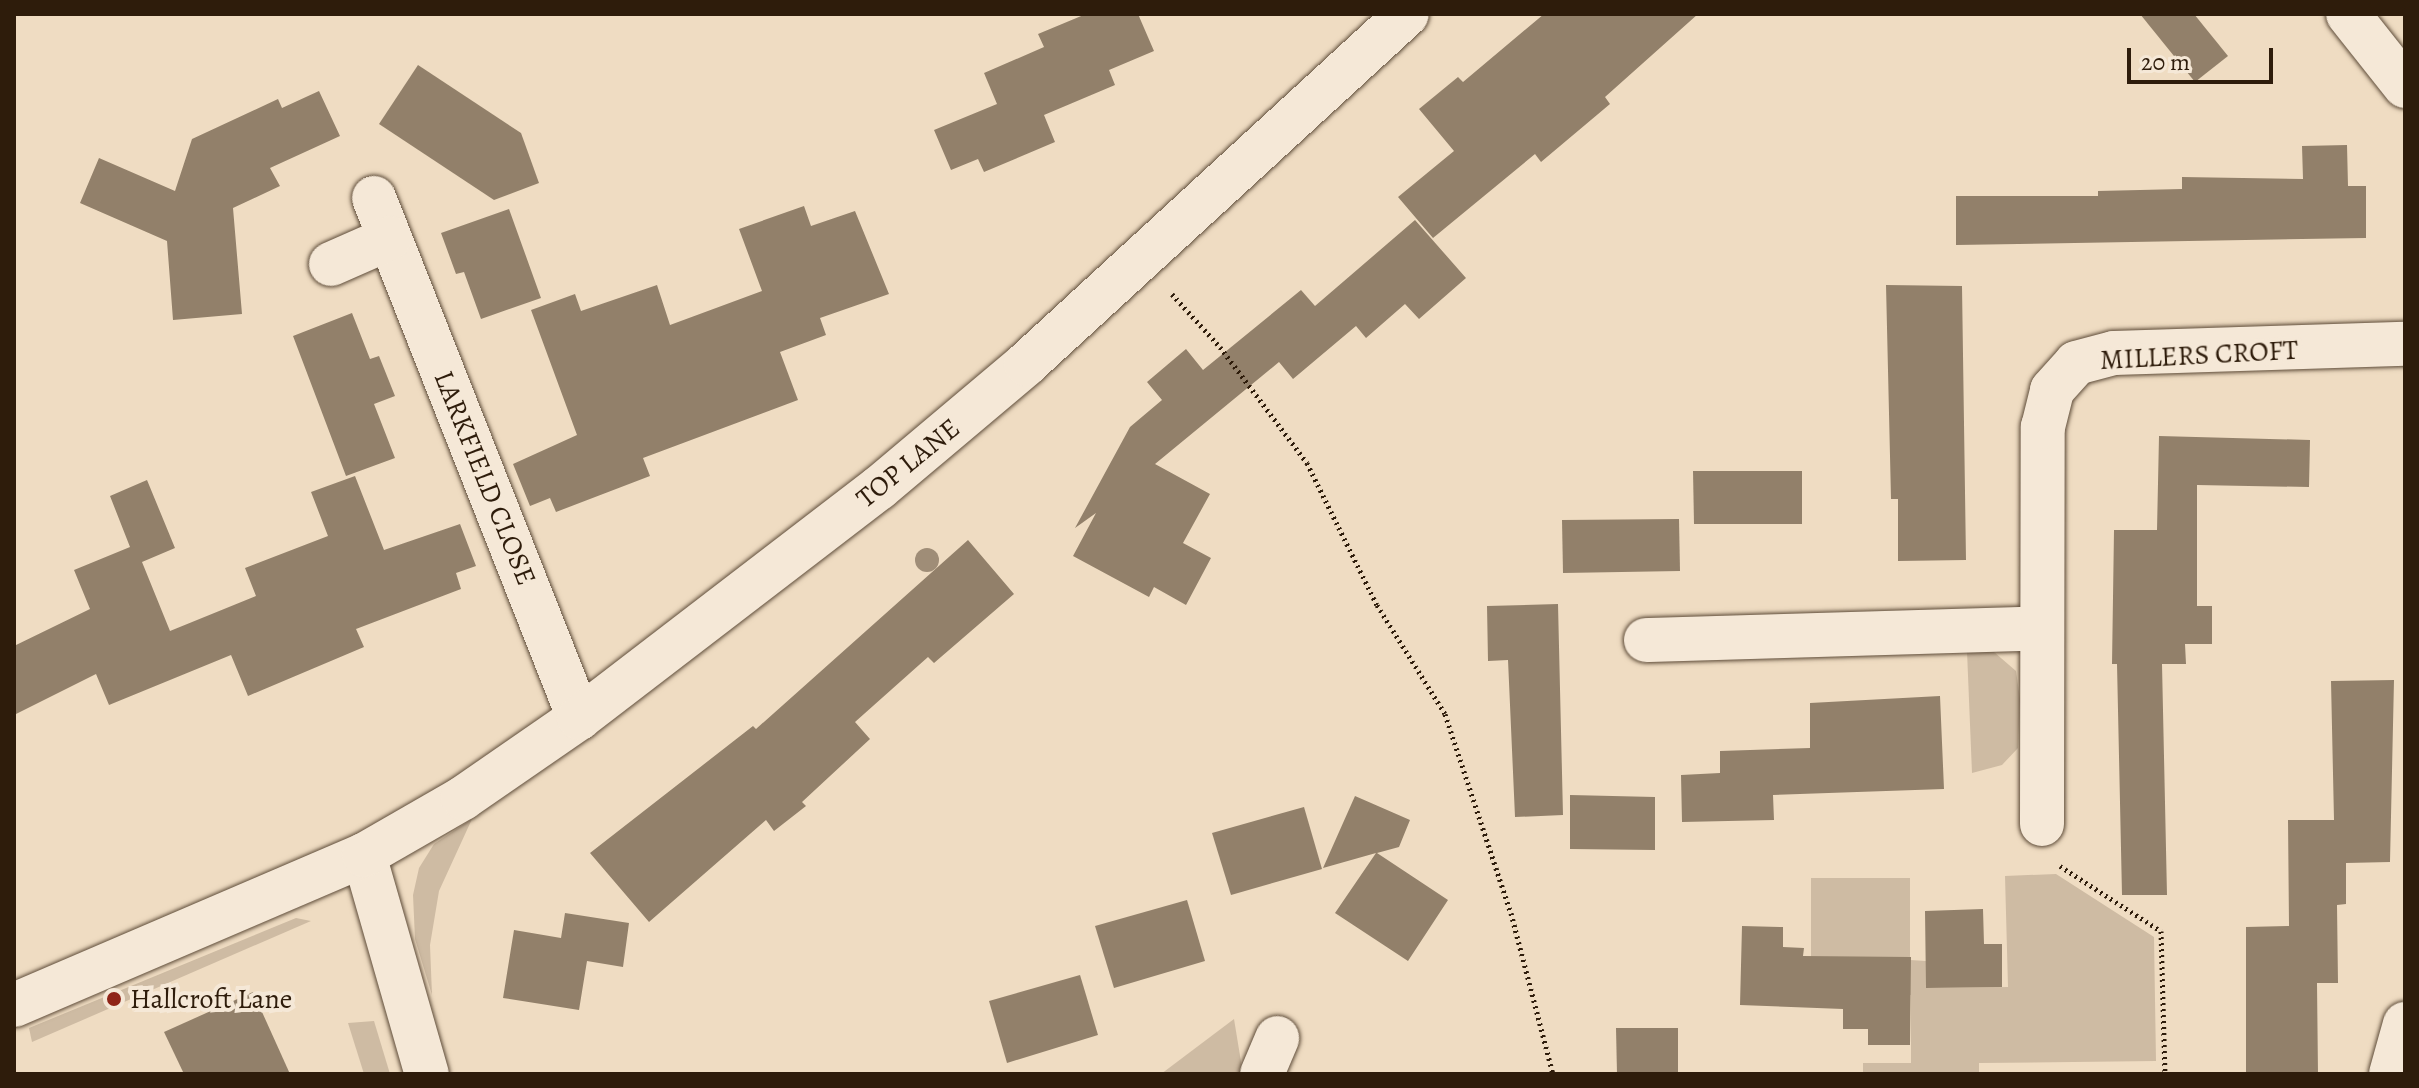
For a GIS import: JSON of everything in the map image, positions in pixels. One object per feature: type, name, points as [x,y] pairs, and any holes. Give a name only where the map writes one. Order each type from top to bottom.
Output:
[{"type":"street","name":"TOP LANE","points":[[364,855],[463,798],[579,718],[879,488],[1026,364],[1407,14]]},
{"type":"street","points":[[2348,14],[2405,86]]},
{"type":"street","name":"LARKFIELD CLOSE","points":[[374,198],[579,718]]},
{"type":"street","points":[[331,264],[390,238]]},
{"type":"street","name":"MILLERS CROFT","points":[[2042,824],[2040,628],[2043,427],[2052,390],[2076,363],[2114,353],[2405,344]]},
{"type":"street","points":[[1646,640],[2040,628]]},
{"type":"street","points":[[14,1005],[364,855],[427,1074]]},
{"type":"street","points":[[2391,1074],[2405,1024]]},
{"type":"path","points":[[1141,257],[1220,347],[1307,463],[1377,605],[1445,714],[1511,913],[1553,1074]]},
{"type":"path","points":[[2042,824],[2058,864],[2161,931],[2165,1074]]},
{"type":"shaded area","points":[[1967,651],[1994,652],[2016,671],[2020,699],[2018,748],[2002,765],[1972,773]]},
{"type":"shaded area","points":[[472,819],[439,891],[430,945],[432,995],[415,939],[413,895],[419,868],[434,844]]},
{"type":"shaded area","points":[[2056,874],[2154,937],[2156,1061],[1979,1063],[1979,1074],[1863,1074],[1863,1063],[1911,1063],[1911,995],[1894,995],[1894,957],[1811,957],[1811,878],[1910,878],[1910,960],[1926,961],[1928,988],[2008,987],[2005,876]]},
{"type":"shaded area","points":[[296,918],[311,921],[32,1042],[29,1028]]},
{"type":"shaded area","points":[[1234,1019],[1243,1074],[1161,1074]]},
{"type":"shaded area","points":[[374,1021],[390,1074],[364,1074],[348,1023]]},
{"type":"building","points":[[1086,14],[1138,14],[1154,51],[1109,70],[1115,85],[1044,115],[1055,142],[984,172],[978,159],[951,170],[934,130],[997,104],[984,73],[1044,47],[1038,34]]},
{"type":"building","points":[[1544,14],[1698,14],[1605,97],[1610,104],[1541,162],[1535,154],[1433,238],[1398,197],[1454,151],[1419,109],[1458,77],[1463,82]]},
{"type":"building","points":[[2140,14],[2194,14],[2228,56],[2195,82]]},
{"type":"building","points":[[418,65],[521,133],[539,183],[494,200],[379,124]]},
{"type":"building","points":[[319,91],[340,136],[270,168],[280,186],[233,208],[242,314],[173,320],[167,241],[80,203],[99,158],[175,191],[192,139],[278,99],[282,108]]},
{"type":"building","points":[[2347,145],[2348,186],[2366,186],[2366,238],[1956,245],[1956,196],[2098,196],[2098,191],[2182,189],[2182,177],[2303,179],[2302,146]]},
{"type":"building","points":[[804,206],[811,226],[855,211],[889,294],[820,318],[826,335],[780,352],[798,400],[643,458],[650,476],[556,512],[550,498],[530,506],[513,464],[577,435],[531,310],[575,294],[581,311],[657,285],[670,325],[762,291],[739,229]]},
{"type":"building","points":[[509,209],[541,298],[481,319],[464,272],[456,274],[441,233]]},
{"type":"building","points":[[1415,220],[1466,278],[1419,319],[1405,304],[1366,338],[1356,326],[1293,379],[1279,362],[1155,464],[1210,494],[1183,543],[1211,558],[1186,605],[1154,587],[1149,597],[1073,556],[1096,513],[1075,528],[1130,427],[1162,400],[1147,382],[1186,349],[1203,370],[1301,290],[1315,306]]},
{"type":"building","points":[[1886,285],[1962,286],[1966,560],[1898,561],[1898,499],[1891,499]]},
{"type":"building","points":[[352,313],[370,359],[379,356],[395,396],[374,404],[395,458],[346,476],[293,336]]},
{"type":"building","points":[[2159,436],[2310,440],[2309,487],[2197,485],[2197,606],[2212,606],[2212,644],[2185,644],[2186,664],[2162,664],[2167,895],[2122,895],[2117,664],[2112,664],[2114,530],[2157,530]]},
{"type":"building","points":[[1693,471],[1802,471],[1802,524],[1694,524]]},
{"type":"building","points":[[355,476],[384,550],[460,524],[476,566],[456,573],[461,589],[356,629],[364,647],[248,696],[231,655],[109,705],[96,674],[14,715],[14,646],[90,609],[74,570],[130,547],[110,496],[147,480],[175,548],[142,562],[170,631],[256,596],[245,568],[328,536],[311,492]]},
{"type":"building","points":[[1679,519],[1680,571],[1563,573],[1562,520]]},
{"type":"building","points":[[968,540],[1014,594],[934,663],[928,657],[855,722],[870,739],[802,802],[806,806],[774,831],[766,820],[649,922],[590,853],[753,726],[756,729]]},
{"type":"building","points":[[1558,604],[1563,815],[1515,817],[1508,660],[1488,661],[1487,606]]},
{"type":"building","points":[[2394,680],[2390,862],[2346,863],[2346,904],[2337,905],[2338,983],[2317,983],[2318,1074],[2246,1074],[2246,927],[2289,926],[2288,820],[2334,820],[2331,681]]},
{"type":"building","points":[[1940,696],[1944,789],[1773,795],[1774,820],[1682,822],[1681,775],[1720,773],[1720,751],[1810,748],[1810,703]]},
{"type":"building","points":[[1570,795],[1655,797],[1655,850],[1570,849]]},
{"type":"building","points":[[1355,796],[1410,820],[1399,847],[1377,853],[1448,900],[1408,961],[1335,913],[1376,853],[1323,868]]},
{"type":"building","points":[[1304,807],[1322,869],[1231,895],[1212,833]]},
{"type":"building","points":[[1187,900],[1205,961],[1114,988],[1095,926]]},
{"type":"building","points":[[1983,909],[1984,944],[2002,944],[2002,987],[1926,988],[1925,911]]},
{"type":"building","points":[[565,913],[629,923],[623,967],[587,961],[579,1010],[503,998],[514,930],[561,938]]},
{"type":"building","points":[[1742,926],[1783,927],[1783,947],[1804,948],[1803,956],[1911,957],[1910,1045],[1868,1045],[1868,1029],[1843,1029],[1843,1009],[1740,1005]]},
{"type":"building","points":[[1080,975],[1098,1035],[1007,1063],[989,1001]]},
{"type":"building","points":[[253,992],[290,1074],[184,1074],[164,1032]]},
{"type":"building","points":[[1616,1028],[1678,1028],[1678,1074],[1617,1074]]},
{"type":"place","name":"Hallcroft Lane","points":[[114,999]]}]
